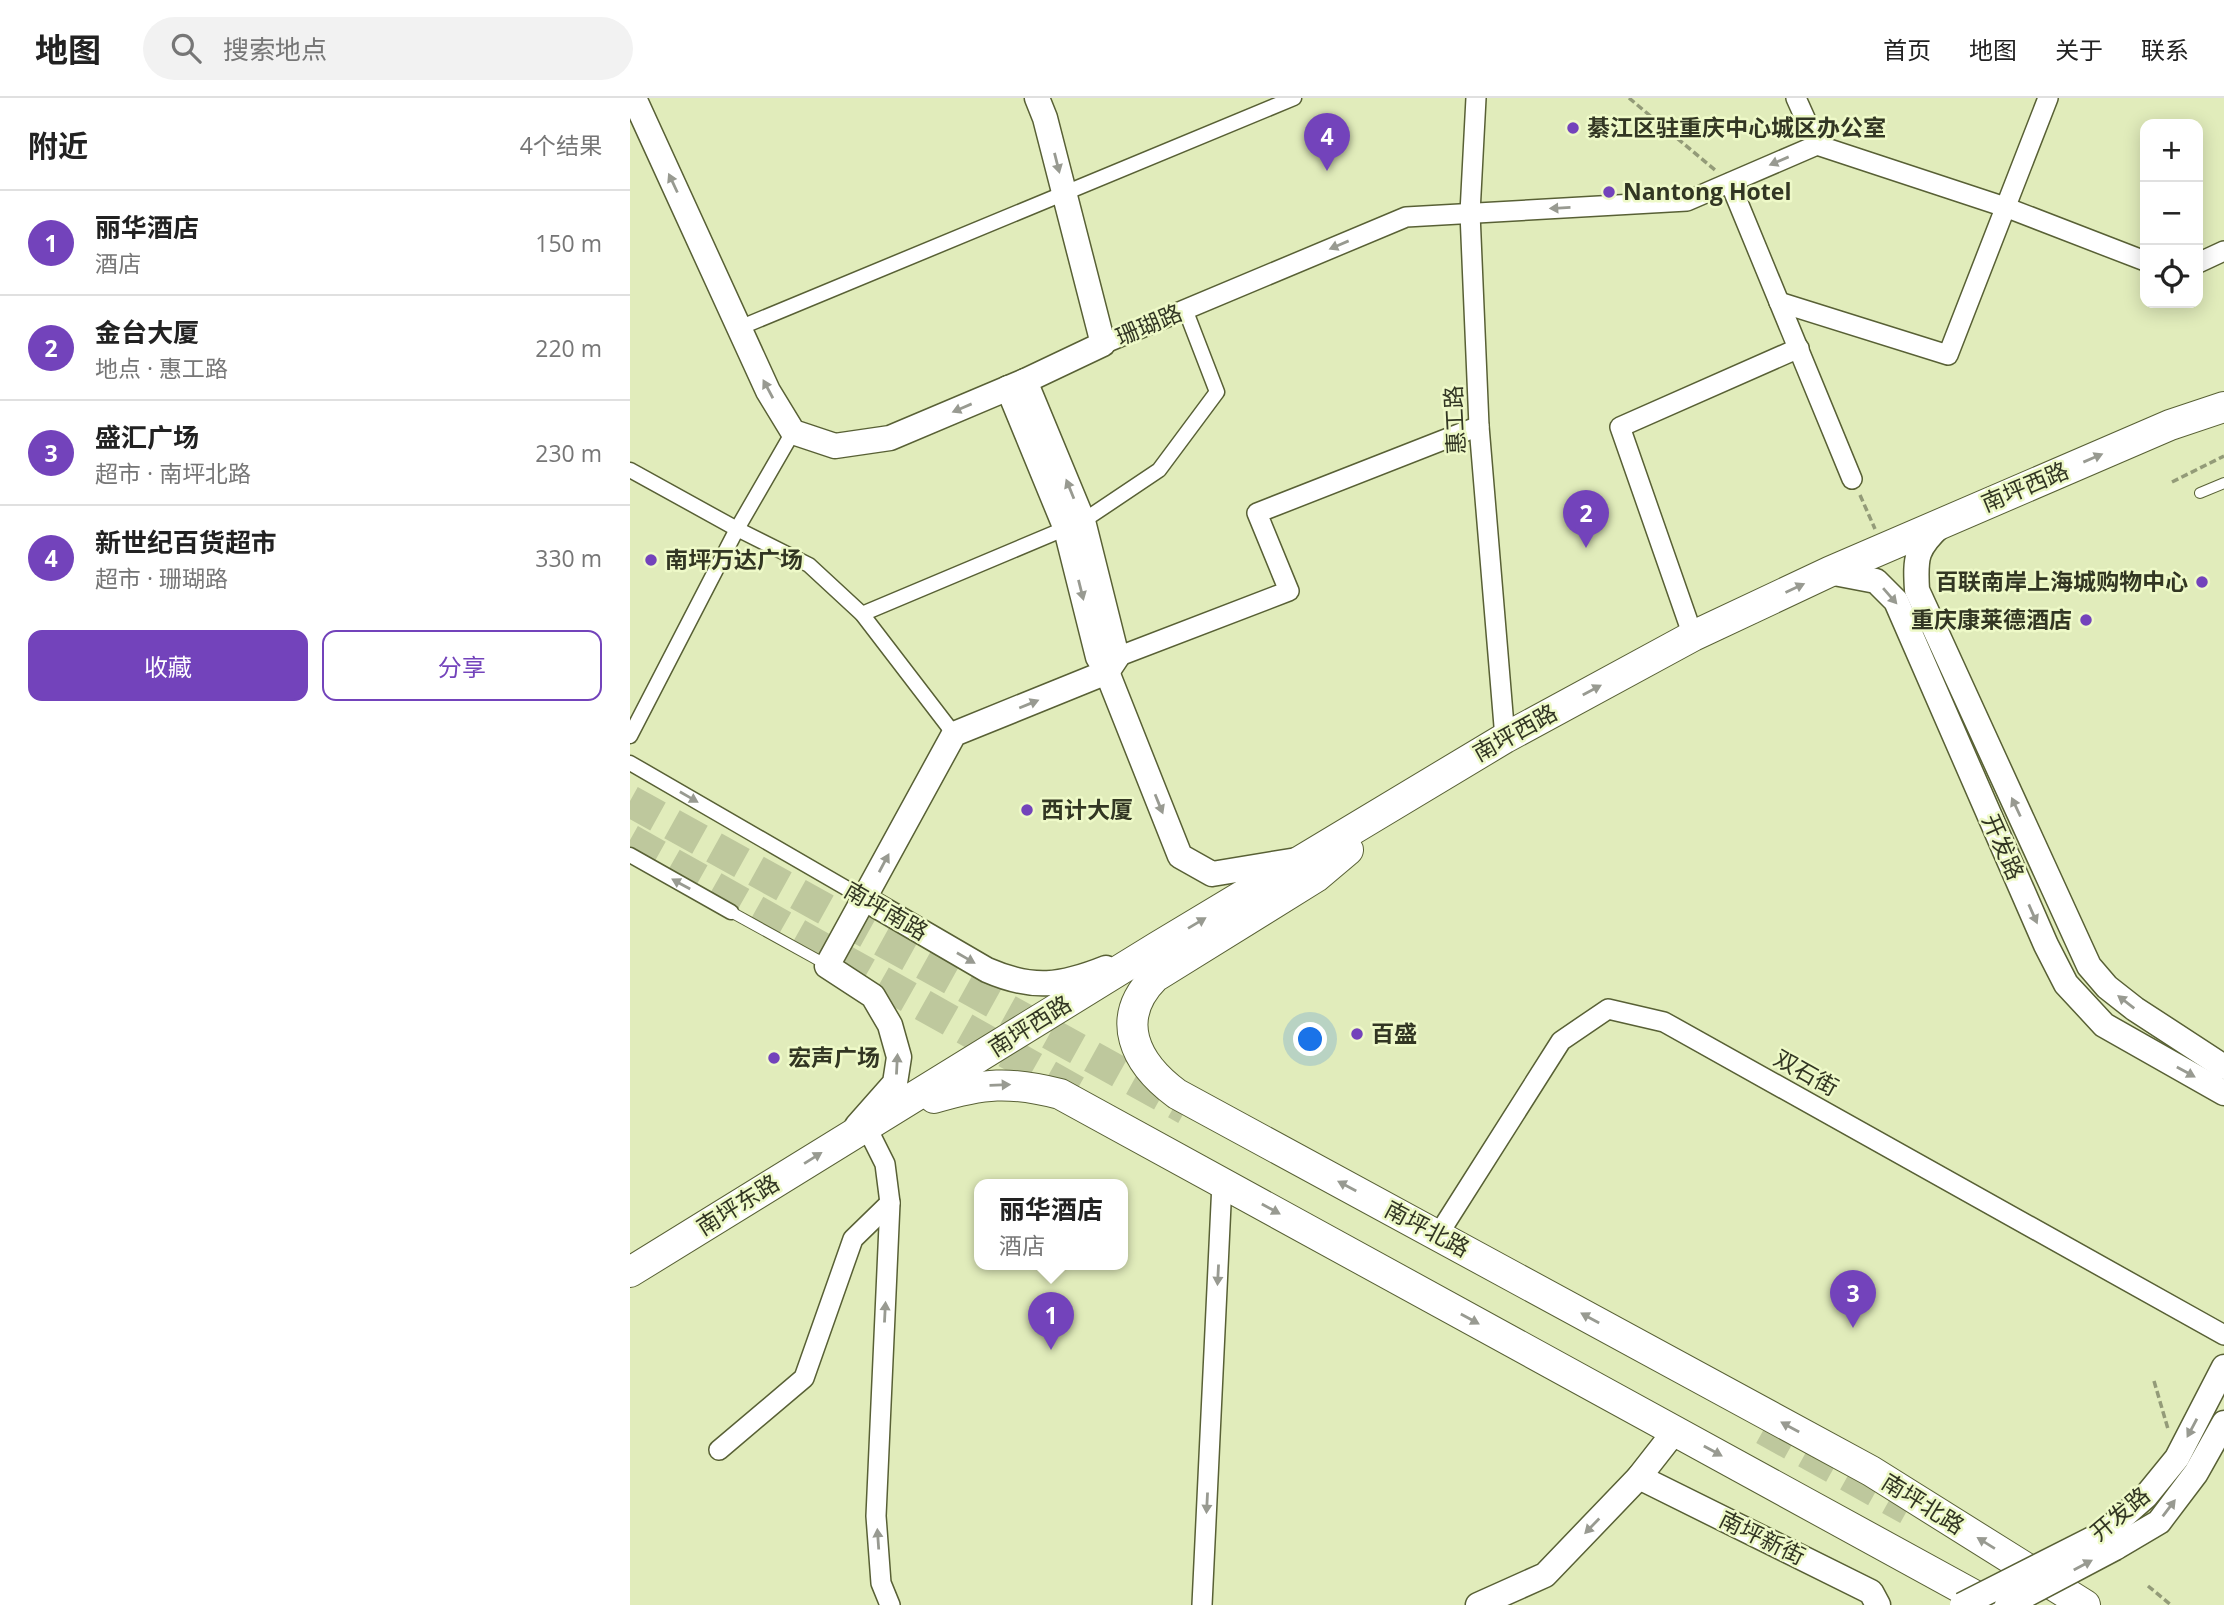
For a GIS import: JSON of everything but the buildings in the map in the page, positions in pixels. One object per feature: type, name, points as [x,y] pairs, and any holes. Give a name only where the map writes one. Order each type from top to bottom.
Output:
[{"type":"main road","points":[[2170,425],[2224,394]]},
{"type":"main road","name":"南坪西路","points":[[856,1133],[1157,947],[1505,738],[1693,636],[1884,547],[2170,425],[2224,407]]},
{"type":"main road","name":"南坪北路","points":[[1427,785],[1316,877],[1155,977],[1141,991],[1134,1007],[1132,1024],[1135,1043],[1144,1064],[1157,1079],[1177,1094],[1871,1471],[2085,1605]]},
{"type":"main road","points":[[856,1133],[931,1099],[968,1088],[1002,1083],[1060,1094],[1675,1431],[1970,1600],[1992,1605]]},
{"type":"main road","name":"南坪东路","points":[[630,1272],[856,1133]]},
{"type":"street","points":[[630,736],[737,529],[793,432],[768,391],[634,98]]},
{"type":"street","points":[[1037,98],[1065,193],[1102,345]]},
{"type":"street","points":[[739,328],[1294,98]]},
{"type":"street","name":"惠工路","points":[[1476,98],[1470,213],[1479,426],[1505,738]]},
{"type":"street","points":[[1796,98],[1817,145],[2005,207],[2140,259]]},
{"type":"street","points":[[1779,302],[1948,355],[2048,98]]},
{"type":"street","name":"珊瑚路","points":[[793,432],[835,446],[890,438],[1185,309],[1406,217],[1687,201],[1817,145]]},
{"type":"street","points":[[1730,183],[1852,479]]},
{"type":"street","points":[[2203,260],[2224,251]]},
{"type":"street","points":[[862,614],[1074,525],[1159,470],[1217,393],[1185,309]]},
{"type":"street","points":[[1693,636],[1620,427],[1799,348]]},
{"type":"street","points":[[1016,385],[1074,525],[1107,662],[1180,856],[1212,874],[1305,858]]},
{"type":"street","points":[[890,1605],[881,1583],[876,1516],[890,1203],[886,1164],[856,1133],[895,1083],[899,1057],[890,1025],[873,996],[827,965],[954,734],[1107,662],[1289,590],[1257,513],[1479,426]]},
{"type":"street","points":[[630,470],[809,565],[862,614],[954,734]]},
{"type":"street","name":"开发路","points":[[1945,521],[1925,540],[1915,562],[1917,590],[2089,966],[2107,987],[2135,1009],[2224,1068]]},
{"type":"street","name":"开发路","points":[[1829,572],[1876,581],[1896,601],[2046,945],[2066,984],[2104,1025],[2224,1093]]},
{"type":"street","name":"南坪南路","points":[[630,763],[1005,978],[1054,984],[1076,980],[1157,947]]},
{"type":"street","points":[[630,855],[731,912]]},
{"type":"street","name":"双石街","points":[[1438,1235],[1562,1041],[1608,1009],[1664,1022],[2224,1335]]},
{"type":"street","points":[[1202,1605],[1222,1183]]},
{"type":"street","points":[[719,1450],[804,1378],[853,1239],[890,1203]]},
{"type":"street","name":"开发路","points":[[2007,1605],[2110,1541],[2177,1458],[2224,1367]]},
{"type":"street","name":"开发路","points":[[1970,1600],[2159,1522],[2196,1473],[2224,1423]]},
{"type":"street","points":[[1478,1605],[1545,1576],[1639,1477],[1675,1431]]},
{"type":"street","name":"南坪新街","points":[[1639,1477],[1880,1600]]},
{"type":"lane","points":[[2200,493],[2224,483]]},
{"type":"lane","points":[[731,912],[827,965]]},
{"type":"path","points":[[1629,98],[1730,183]]},
{"type":"path","points":[[2172,482],[2224,456]]},
{"type":"path","points":[[1852,479],[1884,547]]},
{"type":"path","points":[[2154,1381],[2177,1458]]},
{"type":"path","points":[[2148,1586],[2171,1605]]},
{"type":"tunnel","points":[[630,801],[1186,1109]]},
{"type":"tunnel","points":[[630,840],[1086,1097]]},
{"type":"tunnel","points":[[1764,1429],[1908,1509]]},
{"type":"place","name":"綦江区驻重庆中心城区办公室","points":[[1573,128]]},
{"type":"place","name":"新世纪百货超市","points":[[1327,171]]},
{"type":"place","name":"Nantong Hotel","points":[[1609,192]]},
{"type":"place","name":"金台大厦","points":[[1586,548]]},
{"type":"place","name":"南坪万达广场","points":[[651,560]]},
{"type":"place","name":"百联南岸上海城购物中心","points":[[2202,582]]},
{"type":"place","name":"重庆康莱德酒店","points":[[2086,620]]},
{"type":"place","name":"西计大厦","points":[[1027,810]]},
{"type":"place","name":"百盛","points":[[1357,1034]]},
{"type":"place","name":"宏声广场","points":[[774,1058]]},
{"type":"place","name":"盛汇广场","points":[[1853,1328]]},
{"type":"place","name":"丽华酒店","points":[[1051,1350]]}]
